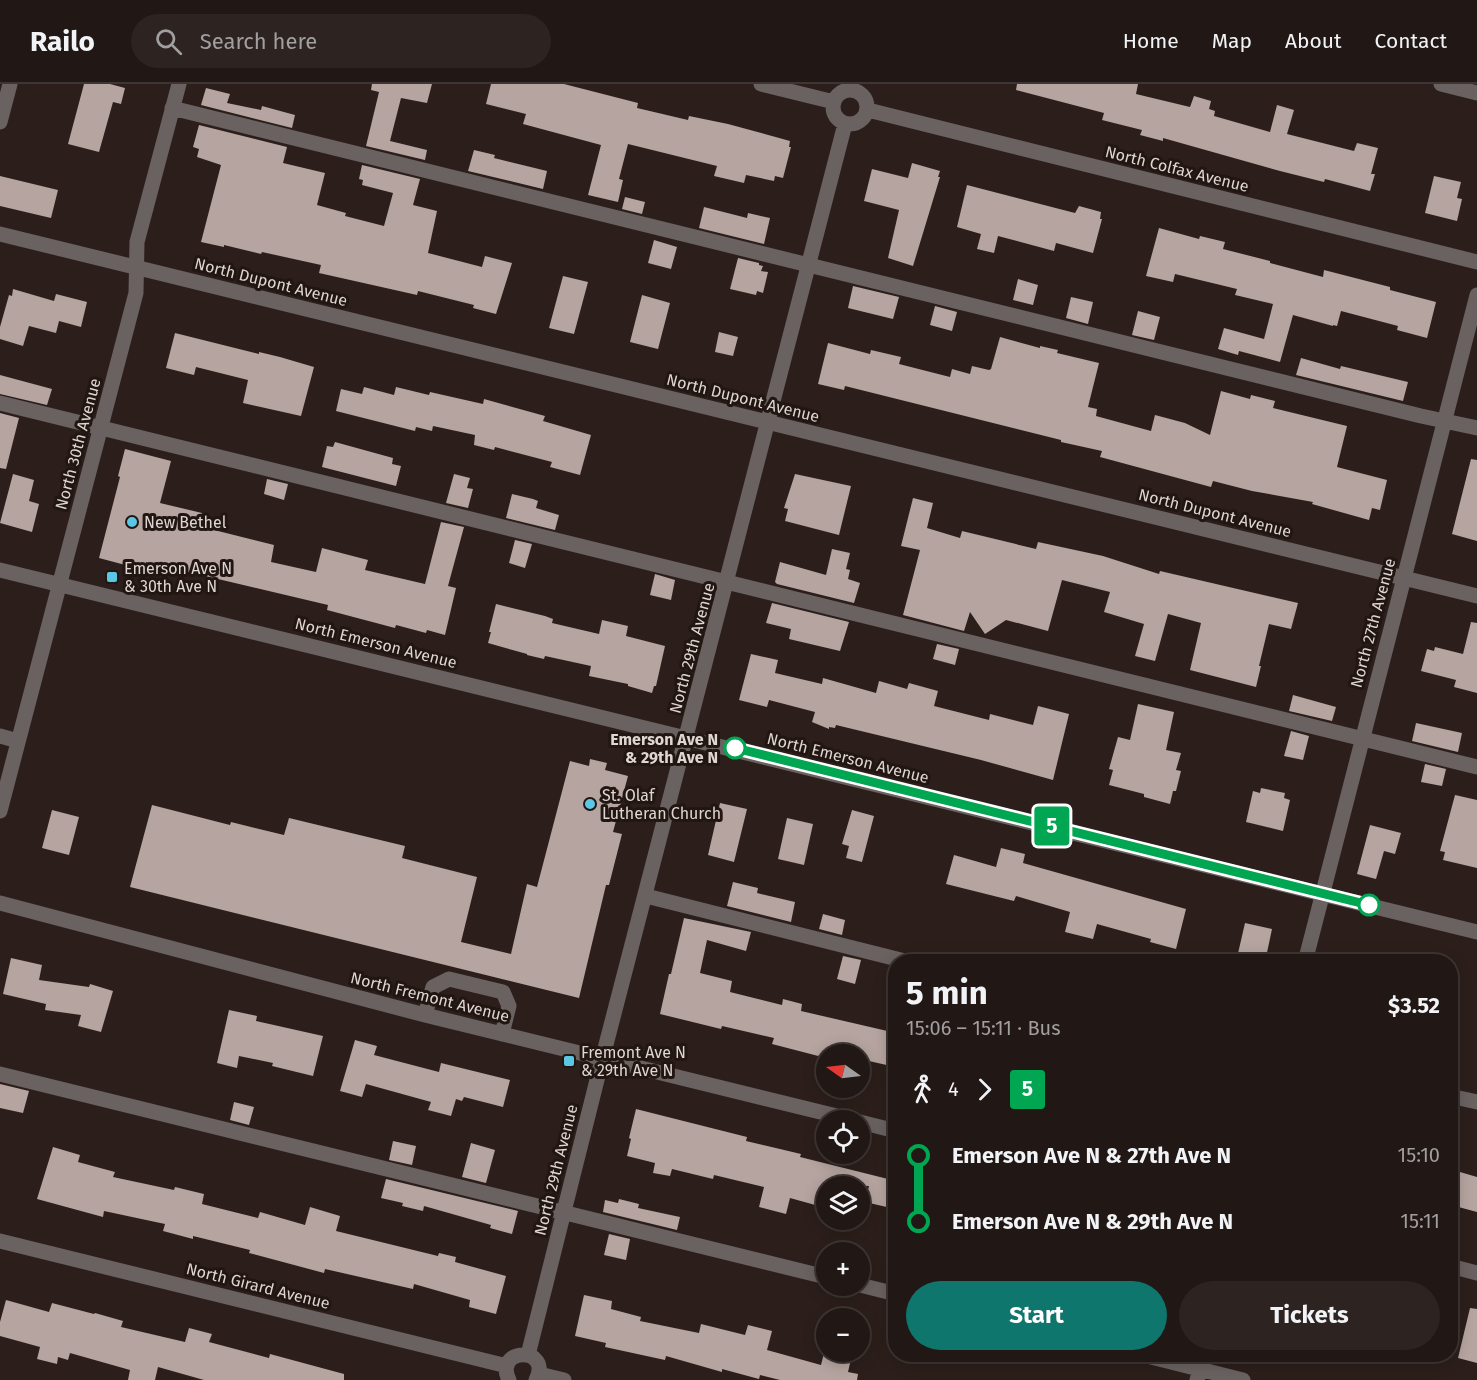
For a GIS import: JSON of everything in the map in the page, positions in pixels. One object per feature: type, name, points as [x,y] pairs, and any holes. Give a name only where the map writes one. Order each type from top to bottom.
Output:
[{"type":"street","points":[[0,123],[10,84]]},
{"type":"street","name":"North 30th Avenue","points":[[0,811],[136,293],[137,242],[179,84]]},
{"type":"street","points":[[761,84],[834,102]]},
{"type":"street","points":[[1441,84],[1477,93]]},
{"type":"street","points":[[855,87],[866,100],[868,110],[866,116],[857,123],[845,124],[834,113],[834,102],[836,97],[844,91],[855,87]]},
{"type":"street","points":[[172,108],[1477,428]]},
{"type":"street","name":"North Colfax Avenue","points":[[868,110],[1477,262]]},
{"type":"street","name":"North 29th Avenue","points":[[528,1355],[602,1060],[845,124]]},
{"type":"street","name":"North Dupont Avenue","points":[[0,234],[1477,596]]},
{"type":"street","name":"North 27th Avenue","points":[[1307,954],[1477,295]]},
{"type":"street","points":[[0,403],[1477,766]]},
{"type":"street","name":"North Emerson Avenue","points":[[0,570],[1477,932]]},
{"type":"street","points":[[0,736],[18,741]]},
{"type":"street","points":[[646,896],[888,957]]},
{"type":"street","name":"North Fremont Avenue","points":[[0,903],[425,1015],[816,1111]]},
{"type":"street","points":[[425,1015],[433,987],[448,979],[503,992],[510,1006],[502,1034]]},
{"type":"street","points":[[0,1074],[816,1274]]},
{"type":"street","points":[[1458,1097],[1477,1102]]},
{"type":"street","points":[[870,1124],[888,1129]]},
{"type":"street","name":"North Girard Avenue","points":[[0,1241],[508,1373]]},
{"type":"street","points":[[1458,1268],[1477,1273]]},
{"type":"street","points":[[870,1288],[888,1292]]},
{"type":"street","points":[[508,1373],[513,1358],[518,1355],[528,1355],[538,1365],[538,1377],[564,1380]]},
{"type":"street","points":[[1174,1362],[1243,1380]]},
{"type":"building","points":[[84,84],[110,84],[125,88],[121,104],[113,102],[99,152],[68,144]]},
{"type":"building","points":[[372,84],[432,84],[427,103],[401,98],[390,141],[427,150],[425,160],[366,146],[379,92],[371,90]]},
{"type":"building","points":[[491,84],[564,84],[638,103],[637,108],[688,120],[689,116],[728,124],[790,141],[789,147],[791,147],[783,178],[775,176],[774,181],[746,175],[744,183],[714,176],[717,166],[628,144],[619,179],[623,180],[618,202],[588,195],[601,145],[523,124],[526,114],[486,104]]},
{"type":"building","points":[[1017,84],[1138,84],[1136,94],[1190,107],[1194,96],[1211,101],[1209,109],[1215,111],[1214,116],[1270,132],[1277,105],[1294,110],[1287,134],[1354,151],[1357,143],[1378,148],[1371,174],[1375,174],[1370,191],[1325,179],[1324,182],[1280,171],[1163,138],[1163,141],[1140,135],[1142,130],[1102,120],[1104,113],[1016,90]]},
{"type":"building","points":[[206,88],[230,94],[227,103],[261,110],[262,106],[295,115],[292,128],[201,105]]},
{"type":"building","points":[[199,125],[287,147],[283,163],[325,173],[317,205],[346,213],[345,216],[384,226],[393,193],[362,185],[363,180],[359,179],[362,165],[420,179],[413,205],[437,211],[428,253],[482,267],[485,256],[512,263],[496,314],[473,308],[474,305],[418,291],[417,295],[319,273],[321,265],[201,242],[221,165],[197,157],[199,149],[193,147]]},
{"type":"building","points":[[474,150],[495,155],[494,158],[547,171],[543,189],[468,171]]},
{"type":"building","points":[[912,163],[940,171],[913,266],[888,258],[899,210],[864,201],[872,169],[908,178]]},
{"type":"building","points":[[0,176],[58,190],[51,218],[0,206]]},
{"type":"building","points":[[1434,176],[1461,182],[1457,198],[1462,199],[1457,221],[1425,213]]},
{"type":"building","points":[[967,185],[1075,213],[1079,206],[1101,212],[1100,219],[1102,219],[1093,253],[1056,243],[1054,251],[998,236],[994,253],[977,249],[981,234],[957,227]]},
{"type":"building","points":[[625,197],[645,202],[642,214],[622,209]]},
{"type":"building","points":[[704,207],[747,218],[748,213],[770,218],[764,244],[699,228]]},
{"type":"building","points":[[1159,228],[1199,239],[1200,236],[1225,242],[1223,249],[1270,261],[1270,263],[1323,277],[1324,270],[1436,302],[1427,338],[1397,330],[1398,326],[1341,311],[1337,326],[1293,315],[1280,362],[1239,351],[1238,355],[1218,349],[1224,328],[1264,339],[1273,304],[1235,295],[1237,289],[1175,274],[1173,282],[1146,276]]},
{"type":"building","points":[[654,240],[677,247],[671,269],[648,263]]},
{"type":"building","points":[[738,258],[759,263],[763,266],[761,271],[768,272],[763,293],[757,291],[756,295],[730,289]]},
{"type":"building","points":[[563,276],[588,282],[574,334],[549,328]]},
{"type":"building","points":[[1018,279],[1038,285],[1033,305],[1013,300]]},
{"type":"building","points":[[853,286],[899,297],[893,319],[848,308]]},
{"type":"building","points":[[13,289],[54,301],[56,294],[87,302],[81,327],[59,321],[56,333],[29,326],[23,346],[0,339],[0,327],[9,295],[12,296]]},
{"type":"building","points":[[642,295],[670,303],[658,349],[630,342]]},
{"type":"building","points":[[1071,297],[1093,302],[1088,324],[1066,318]]},
{"type":"building","points":[[935,306],[957,312],[952,331],[930,325]]},
{"type":"building","points":[[1138,311],[1160,317],[1154,340],[1132,335]]},
{"type":"building","points":[[719,332],[738,337],[733,356],[715,352]]},
{"type":"building","points":[[175,333],[314,367],[301,416],[243,403],[248,380],[196,367],[194,375],[166,368]]},
{"type":"building","points":[[1000,337],[1040,348],[1040,346],[1058,350],[1057,353],[1099,363],[1088,407],[1097,409],[1096,416],[1151,431],[1155,415],[1185,423],[1210,435],[1221,391],[1250,399],[1251,395],[1275,401],[1273,408],[1347,426],[1337,467],[1387,480],[1380,510],[1372,508],[1369,520],[1312,504],[1313,502],[1213,481],[1211,487],[1100,457],[1102,451],[1061,442],[1061,440],[845,386],[844,390],[818,384],[828,343],[870,354],[871,350],[901,357],[899,364],[950,377],[952,369],[970,374],[972,366],[991,369]]},
{"type":"building","points":[[1301,358],[1340,369],[1341,366],[1408,382],[1403,401],[1296,375]]},
{"type":"building","points":[[0,375],[52,389],[47,405],[0,394]]},
{"type":"building","points":[[364,387],[394,395],[396,387],[483,404],[484,399],[545,416],[543,421],[591,435],[580,475],[550,467],[552,462],[495,447],[494,450],[474,445],[475,435],[433,426],[432,431],[416,427],[415,431],[336,411],[341,389],[362,394]]},
{"type":"building","points":[[0,413],[19,418],[6,469],[0,468]]},
{"type":"building","points":[[335,442],[393,458],[392,464],[401,466],[396,486],[322,467],[327,446],[333,447]]},
{"type":"building","points":[[125,449],[171,461],[160,503],[202,513],[198,526],[274,545],[271,562],[316,572],[322,548],[368,560],[365,570],[425,584],[441,522],[464,527],[448,586],[456,588],[445,635],[427,630],[426,633],[396,625],[395,628],[327,610],[328,605],[146,562],[144,570],[99,558]]},
{"type":"building","points":[[1471,459],[1477,460],[1477,541],[1452,534]]},
{"type":"building","points":[[13,474],[34,480],[29,501],[39,504],[32,532],[0,523]]},
{"type":"building","points":[[454,474],[470,478],[467,488],[473,489],[468,508],[446,503]]},
{"type":"building","points":[[795,474],[851,486],[839,535],[785,521],[788,509],[784,508]]},
{"type":"building","points":[[267,479],[288,484],[284,500],[264,494]]},
{"type":"building","points":[[512,494],[538,501],[536,508],[559,515],[555,530],[506,518]]},
{"type":"building","points":[[913,498],[933,503],[927,528],[960,538],[962,531],[1036,549],[1038,542],[1103,556],[1159,574],[1160,571],[1298,603],[1291,629],[1269,624],[1256,687],[1190,670],[1201,623],[1168,614],[1155,661],[1135,656],[1144,624],[1104,612],[1110,592],[1062,580],[1048,631],[1006,620],[985,634],[970,612],[964,631],[903,615],[920,550],[901,546]]},
{"type":"building","points":[[515,540],[532,544],[525,568],[509,563]]},
{"type":"building","points":[[832,549],[850,553],[846,569],[850,570],[848,579],[860,583],[854,603],[775,582],[780,562],[826,575]]},
{"type":"building","points":[[655,574],[675,580],[671,600],[650,595]]},
{"type":"building","points":[[772,603],[849,622],[840,651],[789,639],[791,629],[766,623]]},
{"type":"building","points":[[496,604],[545,616],[553,619],[552,623],[599,634],[602,620],[628,626],[626,636],[665,646],[656,686],[652,693],[628,686],[628,684],[589,676],[591,666],[545,656],[544,659],[488,643]]},
{"type":"building","points":[[1471,622],[1477,623],[1477,693],[1454,687],[1456,680],[1421,671],[1427,649],[1434,651],[1435,647],[1463,654]]},
{"type":"building","points":[[937,644],[959,649],[955,665],[933,659]]},
{"type":"building","points":[[751,654],[778,660],[775,673],[822,684],[823,678],[876,693],[879,681],[907,689],[909,683],[938,691],[934,706],[989,720],[990,714],[1033,725],[1038,706],[1069,714],[1053,780],[836,725],[835,728],[829,727],[829,729],[812,722],[815,712],[769,700],[767,707],[739,700]]},
{"type":"building","points":[[1293,695],[1336,707],[1332,721],[1289,711]]},
{"type":"building","points":[[1138,704],[1174,712],[1166,750],[1181,753],[1176,770],[1181,771],[1170,804],[1144,797],[1144,794],[1109,785],[1113,770],[1109,769],[1118,737],[1130,740]]},
{"type":"building","points":[[1416,723],[1462,733],[1458,752],[1412,741]]},
{"type":"building","points":[[1291,731],[1309,736],[1303,760],[1284,756]]},
{"type":"building","points":[[590,759],[607,763],[605,770],[628,776],[613,832],[622,834],[609,885],[606,885],[579,998],[130,887],[152,805],[230,825],[231,822],[284,835],[289,818],[405,846],[402,858],[477,877],[461,942],[511,954],[527,884],[537,887],[570,761],[589,766]]},
{"type":"building","points":[[1425,764],[1446,769],[1442,786],[1421,782]]},
{"type":"building","points":[[1261,788],[1285,793],[1284,798],[1290,800],[1283,831],[1246,822],[1253,791],[1260,793]]},
{"type":"building","points":[[1455,795],[1477,800],[1477,868],[1443,860],[1445,852],[1440,851]]},
{"type":"building","points":[[720,803],[747,809],[734,862],[708,855]]},
{"type":"building","points":[[52,810],[79,817],[69,855],[42,848]]},
{"type":"building","points":[[852,810],[874,816],[862,862],[846,858],[849,846],[842,844]]},
{"type":"building","points":[[787,818],[813,824],[804,865],[778,859]]},
{"type":"building","points":[[1370,825],[1401,833],[1395,854],[1384,851],[1376,879],[1357,874]]},
{"type":"building","points":[[1001,848],[1025,854],[1023,863],[1186,909],[1176,949],[1150,942],[1151,939],[1097,924],[1093,939],[1065,932],[1070,912],[1016,896],[1014,901],[946,884],[954,855],[996,867]]},
{"type":"building","points":[[733,882],[758,888],[757,893],[795,902],[791,922],[727,906]]},
{"type":"building","points":[[823,914],[845,920],[842,935],[819,929]]},
{"type":"building","points":[[684,918],[751,932],[746,951],[707,940],[700,973],[732,981],[730,992],[782,1005],[783,999],[802,1004],[801,1011],[888,1031],[888,1065],[870,1061],[870,1044],[816,1044],[816,1055],[772,1044],[774,1038],[722,1026],[721,1029],[660,1014],[669,974],[671,974]]},
{"type":"building","points":[[1245,923],[1272,929],[1267,954],[1238,954]]},
{"type":"building","points":[[843,956],[861,960],[855,984],[837,979]]},
{"type":"building","points":[[11,958],[42,965],[39,980],[89,987],[90,984],[113,991],[101,1032],[78,1026],[81,1015],[45,1010],[46,1004],[3,994]]},
{"type":"building","points":[[229,1010],[257,1016],[256,1021],[323,1036],[313,1076],[272,1066],[273,1063],[239,1056],[237,1068],[217,1063]]},
{"type":"building","points":[[355,1040],[377,1046],[374,1055],[439,1072],[441,1063],[510,1080],[503,1107],[464,1097],[462,1101],[456,1099],[451,1116],[428,1110],[431,1102],[366,1084],[362,1097],[340,1091]]},
{"type":"building","points":[[0,1084],[29,1091],[23,1113],[0,1108]]},
{"type":"building","points":[[234,1102],[254,1107],[249,1125],[230,1120]]},
{"type":"building","points":[[636,1109],[747,1137],[746,1141],[801,1154],[800,1157],[816,1161],[816,1164],[828,1164],[888,1179],[888,1207],[870,1203],[870,1176],[816,1176],[816,1205],[790,1198],[786,1214],[759,1207],[764,1187],[714,1175],[713,1179],[672,1169],[670,1176],[653,1173],[655,1163],[627,1156],[631,1139],[629,1138]]},
{"type":"building","points":[[393,1141],[416,1146],[412,1165],[389,1160]]},
{"type":"building","points":[[471,1143],[495,1150],[486,1183],[462,1177]]},
{"type":"building","points":[[53,1147],[80,1155],[78,1162],[115,1172],[113,1177],[204,1194],[202,1204],[258,1218],[260,1212],[305,1225],[310,1207],[340,1216],[336,1231],[438,1256],[439,1253],[456,1257],[455,1262],[506,1276],[496,1314],[469,1307],[470,1300],[414,1284],[413,1289],[325,1269],[324,1273],[249,1253],[250,1250],[163,1231],[165,1224],[104,1211],[103,1217],[37,1199]]},
{"type":"building","points":[[1460,1172],[1477,1177],[1477,1212],[1458,1207]]},
{"type":"building","points":[[386,1179],[518,1211],[512,1234],[490,1228],[491,1225],[424,1206],[423,1211],[381,1198]]},
{"type":"building","points":[[619,1199],[639,1204],[638,1208],[680,1217],[677,1230],[603,1212],[605,1200],[618,1203]]},
{"type":"building","points":[[609,1234],[630,1239],[626,1260],[604,1255]]},
{"type":"building","points":[[584,1295],[612,1301],[611,1309],[641,1317],[640,1321],[699,1333],[701,1324],[745,1335],[748,1325],[772,1331],[767,1350],[821,1365],[822,1362],[850,1362],[848,1372],[858,1374],[857,1380],[780,1380],[760,1375],[759,1379],[722,1369],[722,1372],[666,1356],[665,1360],[605,1347],[606,1343],[575,1336]]},
{"type":"building","points":[[6,1300],[49,1312],[52,1303],[95,1313],[123,1321],[121,1327],[185,1342],[189,1328],[212,1334],[209,1342],[269,1358],[270,1354],[344,1374],[344,1380],[204,1380],[158,1367],[155,1380],[128,1380],[130,1370],[70,1353],[68,1360],[58,1357],[57,1364],[37,1359],[40,1347],[0,1336],[0,1322]]},
{"type":"building","points":[[1470,1308],[1477,1309],[1477,1363],[1458,1358]]},
{"type":"bus line","name":"5","points":[[735,748],[1369,905]]},
{"type":"place","name":"New Bethel","points":[[132,522]]},
{"type":"place","name":"Emerson Ave N & 30th Ave N","points":[[112,577]]},
{"type":"place","name":"Emerson Ave N & 29th Ave N","points":[[735,748]]},
{"type":"place","name":"St. Olaf Lutheran Church","points":[[590,804]]},
{"type":"place","name":"Fremont Ave N & 29th Ave N","points":[[569,1061]]}]
